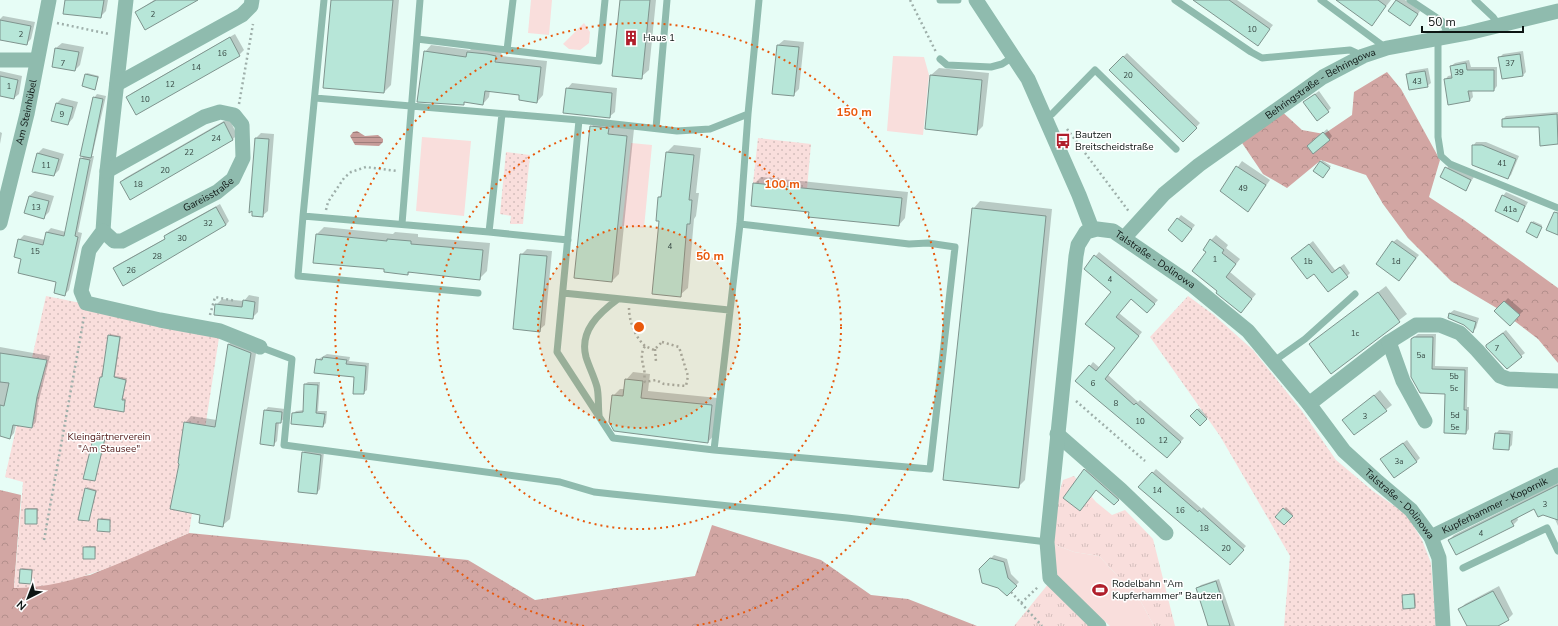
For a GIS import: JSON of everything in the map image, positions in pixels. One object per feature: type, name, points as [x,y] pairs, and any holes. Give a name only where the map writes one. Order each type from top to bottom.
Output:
[{"type":"street","name":"Am Steinhübel","points":[[0,224],[27,114],[36,60],[49,0]]},
{"type":"street","points":[[126,0],[107,171],[103,232],[89,250],[81,291],[86,302],[160,320],[220,331],[260,347]]},
{"type":"street","points":[[976,0],[1028,79],[1049,115],[1092,229],[1086,232],[1082,237],[1076,256],[1047,542],[1050,578],[1099,626]]},
{"type":"street","points":[[117,84],[242,15],[252,3]]},
{"type":"street","name":"Behringstraße - Behringowa","points":[[1124,237],[1164,194],[1199,165],[1323,77],[1363,56],[1387,48],[1499,26],[1558,11]]},
{"type":"street","points":[[0,60],[36,60]]},
{"type":"street","points":[[107,171],[204,117],[220,112],[234,115]]},
{"type":"street","name":"Gareisstraße","points":[[103,232],[114,241],[122,241],[217,192],[233,179],[243,158],[242,125],[234,115]]},
{"type":"street","name":"Talstraße - Dolinowa","points":[[1092,229],[1112,230],[1124,237],[1192,285],[1248,331],[1309,404],[1344,451],[1412,510],[1431,537],[1439,558],[1443,624]]},
{"type":"street","points":[[1309,404],[1389,342],[1416,325],[1440,326],[1460,334],[1477,350],[1500,376],[1508,379],[1558,381]]},
{"type":"street","points":[[1389,342],[1403,381],[1425,421]]},
{"type":"street","points":[[1057,434],[1121,490],[1166,533]]},
{"type":"street","name":"Kupferhammer - Kopornik","points":[[1431,537],[1558,475]]},
{"type":"lane","points":[[324,0],[298,276],[478,293]]},
{"type":"lane","points":[[402,224],[420,0]]},
{"type":"lane","points":[[507,50],[513,0]]},
{"type":"lane","points":[[417,39],[599,61],[605,0]]},
{"type":"lane","points":[[656,128],[667,0]]},
{"type":"lane","points":[[714,450],[740,224],[748,114],[759,0]]},
{"type":"lane","points":[[940,0],[958,0]]},
{"type":"lane","points":[[1175,0],[1262,58],[1350,50],[1363,56]]},
{"type":"lane","points":[[1321,0],[1387,48]]},
{"type":"lane","points":[[1410,0],[1443,22],[1438,137],[1441,156],[1450,164],[1558,208]]},
{"type":"lane","points":[[1475,0],[1493,17],[1499,26]]},
{"type":"lane","points":[[940,59],[947,65],[991,67],[1002,64],[1013,56]]},
{"type":"lane","points":[[1049,115],[1094,70],[1176,149]]},
{"type":"lane","points":[[315,98],[695,131],[710,128],[748,114]]},
{"type":"lane","points":[[489,232],[502,114]]},
{"type":"lane","points":[[579,120],[557,352],[613,438],[714,450],[930,469],[955,247],[928,243],[909,244],[740,224]]},
{"type":"lane","points":[[304,216],[568,240]]},
{"type":"lane","points":[[563,293],[729,310]]},
{"type":"lane","points":[[1274,361],[1305,339],[1356,294]]},
{"type":"lane","points":[[599,417],[597,387],[586,357],[586,336],[589,328],[599,313],[618,299]]},
{"type":"lane","points":[[260,347],[292,359],[284,445],[560,482],[594,492],[847,518],[1047,542]]},
{"type":"lane","points":[[1463,568],[1547,528],[1558,551]]},
{"type":"path","points":[[910,0],[940,59]]},
{"type":"path","points":[[234,115],[238,109],[253,25],[252,3]]},
{"type":"path","points":[[45,21],[121,37]]},
{"type":"path","points":[[1049,115],[1137,223]]},
{"type":"path","points":[[324,214],[328,202],[344,178],[351,172],[366,167],[406,172]]},
{"type":"path","points":[[207,329],[215,297],[236,300]]},
{"type":"path","points":[[629,300],[632,324],[639,340],[645,346],[654,349]]},
{"type":"path","points":[[44,540],[86,302]]},
{"type":"path","points":[[645,346],[641,361],[644,369],[645,382],[656,380],[664,384],[686,386],[688,376],[679,348],[662,342],[654,349]]},
{"type":"path","points":[[654,349],[656,362]]},
{"type":"path","points":[[1063,390],[1145,461]]},
{"type":"path","points":[[1021,603],[1039,586]]},
{"type":"path","points":[[1011,592],[1042,626]]},
{"type":"green space","points":[[531,0],[552,0],[549,35],[528,33]]},
{"type":"green space","points":[[584,23],[590,32],[589,43],[580,50],[569,49],[563,44]]},
{"type":"green space","points":[[893,56],[924,57],[929,75],[923,135],[887,131]]},
{"type":"green space","points":[[1387,72],[1401,89],[1440,160],[1429,197],[1464,220],[1558,288],[1558,363],[1538,339],[1500,310],[1451,281],[1408,238],[1383,204],[1366,175],[1321,160],[1287,188],[1263,174],[1238,137],[1278,108],[1302,130],[1324,134],[1352,115],[1354,92]]},
{"type":"green space","points":[[422,137],[471,141],[464,216],[416,211]]},
{"type":"green space","points":[[758,138],[811,144],[807,189],[753,183]]},
{"type":"green space","points":[[631,143],[652,145],[644,228],[622,226]]},
{"type":"green space","points":[[506,152],[530,155],[523,224],[510,224],[511,216],[500,214]]},
{"type":"green space","name":"Kleingärtnerverein \"Am Stausee\"","points":[[46,296],[220,331],[189,533],[126,561],[82,577],[37,587],[14,588],[23,482],[5,477]]},
{"type":"green space","points":[[1188,296],[1214,315],[1253,350],[1302,411],[1336,460],[1373,491],[1407,515],[1422,540],[1431,563],[1436,626],[1284,626],[1290,556],[1220,436],[1150,337]]},
{"type":"green space","points":[[1074,476],[1096,502],[1112,515],[1125,510],[1153,539],[1175,626],[1154,626],[1140,600],[1099,556],[1074,552],[1053,544],[1053,514],[1063,480]]},
{"type":"green space","points":[[0,490],[21,495],[14,587],[90,575],[189,533],[468,560],[535,600],[695,576],[712,525],[821,560],[871,595],[908,599],[977,626],[0,626]]},
{"type":"green space","name":"Rodelbahn \"Am Kupferhammer\" Bautzen","points":[[1053,544],[1074,552],[1099,556],[1140,600],[1154,626],[1110,626],[1057,579]]},
{"type":"green space","points":[[1049,583],[1092,626],[1014,626]]},
{"type":"shaded area","points":[[357,131],[365,136],[378,135],[383,139],[383,142],[379,146],[355,145],[350,136],[353,132]]},
{"type":"building","points":[[65,0],[104,0],[101,18],[63,14]]},
{"type":"building","points":[[156,0],[198,0],[145,30],[135,12]]},
{"type":"building","points":[[331,0],[393,0],[384,93],[323,88]]},
{"type":"building","name":"Haus 1","points":[[620,0],[650,0],[642,79],[612,76]]},
{"type":"building","points":[[1193,0],[1229,0],[1270,29],[1258,46]]},
{"type":"building","points":[[1336,0],[1378,0],[1386,6],[1372,26]]},
{"type":"building","points":[[1396,0],[1418,14],[1410,26],[1388,11]]},
{"type":"building","points":[[0,20],[31,26],[27,45],[0,40]]},
{"type":"building","points":[[230,37],[240,56],[136,115],[126,97]]},
{"type":"building","points":[[777,45],[799,47],[794,96],[772,94]]},
{"type":"building","points":[[55,48],[79,52],[75,71],[52,67]]},
{"type":"building","points":[[424,51],[466,57],[467,52],[487,54],[496,56],[495,62],[541,67],[537,103],[519,100],[519,95],[485,91],[483,105],[464,102],[464,105],[417,102]]},
{"type":"building","points":[[1520,54],[1523,76],[1502,79],[1498,57]]},
{"type":"building","points":[[1123,56],[1197,128],[1183,142],[1109,70]]},
{"type":"building","points":[[1466,63],[1467,70],[1494,70],[1494,91],[1468,91],[1470,101],[1448,105],[1444,79],[1452,78],[1450,66]]},
{"type":"building","points":[[1425,71],[1428,87],[1409,90],[1406,74]]},
{"type":"building","points":[[85,74],[98,77],[95,90],[82,86]]},
{"type":"building","points":[[930,75],[982,80],[977,135],[925,129]]},
{"type":"building","points":[[0,76],[18,80],[14,99],[0,96]]},
{"type":"building","points":[[566,88],[612,93],[610,118],[563,113]]},
{"type":"building","points":[[1315,94],[1329,112],[1317,121],[1303,102]]},
{"type":"building","points":[[93,97],[103,99],[91,158],[80,156]]},
{"type":"building","points":[[56,103],[73,107],[68,125],[51,121]]},
{"type":"building","points":[[1557,114],[1558,144],[1540,146],[1539,127],[1502,127],[1502,119]]},
{"type":"building","points":[[224,122],[233,140],[130,200],[120,182]]},
{"type":"building","points":[[590,126],[609,128],[608,134],[627,136],[612,282],[574,278]]},
{"type":"building","points":[[1323,132],[1330,140],[1313,154],[1307,146]]},
{"type":"building","points":[[255,138],[269,139],[263,217],[252,216],[252,211],[249,213]]},
{"type":"building","points":[[1472,145],[1482,145],[1516,159],[1508,179],[1472,165]]},
{"type":"building","points":[[666,152],[694,155],[689,200],[692,200],[690,224],[687,224],[681,297],[652,294],[659,221],[656,221],[658,197],[661,197]]},
{"type":"building","points":[[37,153],[59,159],[54,176],[32,172]]},
{"type":"building","points":[[80,158],[90,160],[75,236],[78,237],[65,296],[54,293],[56,282],[18,273],[21,259],[14,257],[18,239],[43,245],[46,232],[64,236]]},
{"type":"building","points":[[1320,161],[1330,168],[1323,178],[1313,171]]},
{"type":"building","points":[[1236,166],[1266,185],[1248,212],[1220,191]]},
{"type":"building","points":[[1445,167],[1471,180],[1466,191],[1440,177]]},
{"type":"building","points":[[753,183],[902,198],[899,226],[808,217],[809,212],[751,206]]},
{"type":"building","points":[[1502,195],[1525,206],[1518,222],[1495,211]]},
{"type":"building","points":[[29,196],[49,201],[44,219],[24,213]]},
{"type":"building","points":[[216,207],[226,225],[123,286],[113,268],[165,239],[164,236]]},
{"type":"building","points":[[972,208],[1046,216],[1019,488],[943,480]]},
{"type":"building","points":[[1554,212],[1558,213],[1558,235],[1546,230]]},
{"type":"building","points":[[1177,218],[1192,229],[1182,242],[1168,230]]},
{"type":"building","points":[[1531,222],[1542,227],[1537,238],[1526,232]]},
{"type":"building","points":[[316,234],[387,241],[387,239],[411,241],[411,244],[483,250],[480,280],[408,272],[408,275],[384,272],[384,269],[313,263]]},
{"type":"building","points":[[1210,239],[1224,250],[1222,253],[1236,264],[1226,277],[1252,299],[1241,313],[1192,271],[1206,252],[1203,250]]},
{"type":"building","points":[[1392,241],[1416,258],[1399,281],[1376,264]]},
{"type":"building","points":[[1309,244],[1332,273],[1340,267],[1348,277],[1328,292],[1314,274],[1307,279],[1291,258]]},
{"type":"building","points":[[520,254],[547,256],[540,332],[513,329]]},
{"type":"building","points":[[1094,255],[1155,304],[1147,313],[1131,299],[1116,317],[1139,336],[1105,379],[1134,405],[1136,403],[1181,442],[1167,458],[1075,381],[1089,365],[1096,371],[1115,348],[1085,324],[1111,292],[1084,269]]},
{"type":"building","points":[[1378,292],[1400,322],[1331,374],[1309,344]]},
{"type":"building","points":[[243,300],[255,302],[253,319],[214,315],[215,304],[242,307]]},
{"type":"building","points":[[1504,301],[1520,315],[1510,326],[1494,311]]},
{"type":"building","points":[[1449,313],[1476,322],[1473,333],[1464,325],[1448,318]]},
{"type":"building","points":[[1503,333],[1522,357],[1507,369],[1486,347],[1486,345]]},
{"type":"building","points":[[108,335],[120,337],[114,377],[126,380],[122,400],[125,400],[124,412],[94,407],[100,377],[102,377]]},
{"type":"building","points":[[1414,337],[1433,337],[1432,369],[1465,370],[1464,410],[1467,410],[1466,434],[1444,433],[1445,394],[1420,393],[1411,377],[1411,339]]},
{"type":"building","points":[[228,344],[251,353],[223,527],[199,523],[200,515],[170,509],[179,464],[184,422],[215,427]]},
{"type":"building","points":[[0,353],[47,360],[37,397],[32,428],[13,425],[10,439],[0,436],[0,405],[4,406],[9,383],[0,382]]},
{"type":"building","points":[[323,357],[347,360],[346,364],[366,366],[364,394],[353,394],[354,377],[314,373],[316,359],[322,360]]},
{"type":"building","points":[[625,379],[643,381],[641,398],[712,405],[708,443],[614,431],[609,422],[612,395],[623,396]]},
{"type":"building","points":[[304,384],[318,385],[316,413],[325,414],[323,427],[291,424],[292,413],[303,412]]},
{"type":"building","points":[[1374,395],[1387,411],[1354,435],[1342,420]]},
{"type":"building","points":[[1197,409],[1207,419],[1200,426],[1190,416]]},
{"type":"building","points":[[264,410],[282,412],[281,423],[276,423],[274,446],[260,444]]},
{"type":"building","points":[[1495,433],[1510,434],[1509,450],[1493,449]]},
{"type":"building","points":[[94,435],[105,438],[95,481],[83,479]]},
{"type":"building","points":[[1403,443],[1417,462],[1394,478],[1380,459]]},
{"type":"building","points":[[302,452],[321,455],[317,494],[298,492]]},
{"type":"building","points":[[1084,469],[1119,500],[1114,505],[1096,490],[1080,511],[1063,498]]},
{"type":"building","points":[[1152,472],[1198,512],[1199,510],[1244,550],[1230,565],[1138,487]]},
{"type":"building","points":[[1558,485],[1558,520],[1543,515],[1538,517],[1534,509],[1511,521],[1514,526],[1456,555],[1448,540]]},
{"type":"building","points":[[85,488],[96,491],[89,521],[78,520]]},
{"type":"building","points":[[1283,508],[1293,516],[1284,525],[1275,517]]},
{"type":"building","points":[[25,509],[37,509],[37,524],[25,524]]},
{"type":"building","points":[[98,519],[110,520],[110,532],[97,531]]},
{"type":"building","points":[[83,547],[95,547],[95,559],[83,559]]},
{"type":"building","points":[[990,558],[1004,562],[1008,578],[1017,586],[1007,596],[998,588],[982,583],[979,569]]},
{"type":"building","points":[[20,569],[32,570],[31,584],[19,583]]},
{"type":"building","points":[[1216,581],[1230,626],[1208,626],[1196,588]]},
{"type":"building","points":[[1493,591],[1509,620],[1498,626],[1467,626],[1458,609]]},
{"type":"building","points":[[1414,594],[1415,608],[1403,609],[1402,595]]},
{"type":"place","name":"Haus 1","points":[[631,38]]},
{"type":"place","name":"Bautzen Breitscheidstraße","points":[[1063,141]]},
{"type":"place","name":"Rodelbahn \"Am Kupferhammer\" Bautzen","points":[[1100,590]]}]
